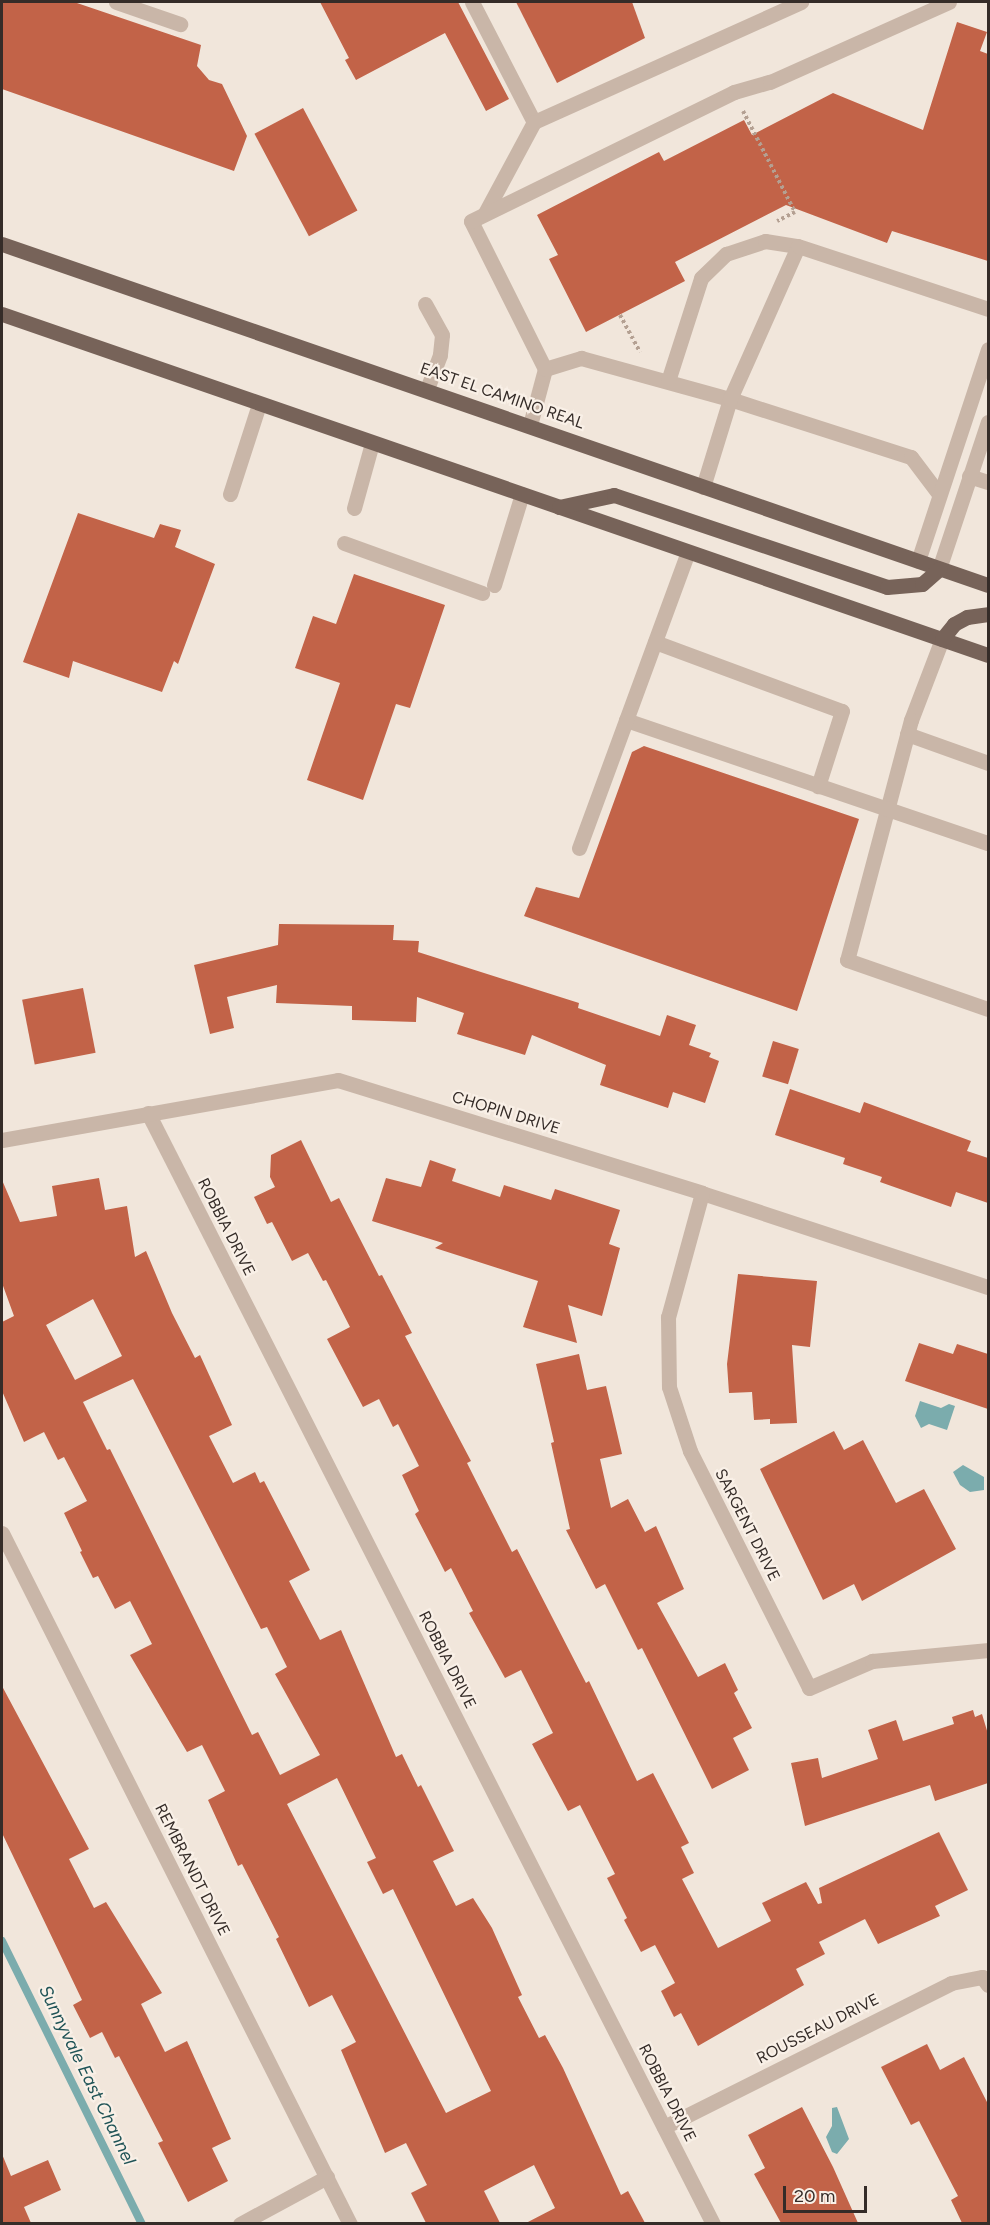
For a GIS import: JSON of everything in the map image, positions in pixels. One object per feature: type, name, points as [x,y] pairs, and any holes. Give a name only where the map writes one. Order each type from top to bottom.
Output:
[{"type":"main road","name":"EAST EL CAMINO REAL","points":[[2,244],[427,389],[988,585]]},
{"type":"main road","points":[[2,314],[988,655]]},
{"type":"main road","points":[[559,507],[614,495],[887,587],[922,584],[939,568]]},
{"type":"main road","points":[[942,639],[960,621],[988,614]]},
{"type":"street","points":[[116,2],[180,24]]},
{"type":"street","points":[[472,2],[534,122]]},
{"type":"street","points":[[485,213],[534,122],[801,2]]},
{"type":"street","points":[[530,425],[546,369],[471,221],[734,92],[770,82],[949,2]]},
{"type":"street","points":[[668,381],[701,278],[726,254],[765,241],[798,246],[988,309]]},
{"type":"street","points":[[703,487],[730,399],[798,246]]},
{"type":"street","points":[[425,304],[442,335],[440,355],[427,389]]},
{"type":"street","points":[[918,561],[988,349]]},
{"type":"street","points":[[546,369],[581,358],[730,399],[911,457],[939,494]]},
{"type":"street","points":[[230,494],[260,404]]},
{"type":"street","points":[[939,568],[988,422]]},
{"type":"street","points":[[354,508],[372,443]]},
{"type":"street","points":[[969,476],[988,482]]},
{"type":"street","points":[[344,543],[488,589],[522,495]]},
{"type":"street","points":[[579,848],[688,552]]},
{"type":"street","points":[[942,639],[907,734],[847,960],[988,1009]]},
{"type":"street","points":[[655,642],[842,711],[818,786]]},
{"type":"street","points":[[626,720],[988,843]]},
{"type":"street","points":[[907,734],[988,763]]},
{"type":"street","name":"CHOPIN DRIVE","points":[[2,1140],[338,1080],[702,1193],[988,1287]]},
{"type":"street","name":"ROBBIA DRIVE","points":[[148,1113],[713,2223]]},
{"type":"street","name":"SARGENT DRIVE","points":[[702,1193],[668,1317],[669,1388],[690,1451],[809,1688],[872,1661],[988,1650]]},
{"type":"street","name":"REMBRANDT DRIVE","points":[[2,1533],[350,2223]]},
{"type":"street","name":"ROUSSEAU DRIVE","points":[[664,2127],[951,1983],[982,1977],[988,1985]]},
{"type":"street","points":[[240,2223],[327,2177]]},
{"type":"path","points":[[740,106],[795,212]]},
{"type":"path","points":[[620,315],[640,352],[639,373]]},
{"type":"water","points":[[920,1401],[941,1408],[949,1404],[955,1406],[947,1430],[929,1424],[921,1428],[915,1416]]},
{"type":"water","points":[[963,1465],[984,1477],[984,1490],[970,1492],[960,1485],[953,1472]]},
{"type":"water","points":[[837,2107],[849,2139],[837,2154],[832,2152],[826,2137],[832,2126],[832,2108]]},
{"type":"building","points":[[2,2],[74,2],[201,45],[197,66],[209,80],[222,84],[247,136],[234,171],[2,89]]},
{"type":"building","points":[[320,2],[458,2],[509,99],[486,111],[445,33],[356,80],[345,60],[349,58]]},
{"type":"building","points":[[516,2],[632,2],[645,38],[557,83]]},
{"type":"building","points":[[957,22],[987,32],[980,51],[988,54],[988,261],[892,231],[887,243],[786,205],[675,262],[685,281],[586,332],[549,259],[558,255],[537,215],[659,152],[664,161],[744,120],[752,135],[833,93],[923,130]]},
{"type":"building","points":[[303,108],[357,210],[309,236],[254,134]]},
{"type":"building","points":[[78,513],[154,538],[160,524],[181,530],[175,547],[215,564],[178,664],[174,661],[162,692],[73,661],[69,678],[23,662]]},
{"type":"building","points":[[354,574],[445,605],[410,708],[396,704],[363,800],[307,780],[340,683],[295,668],[313,616],[336,624]]},
{"type":"building","points":[[644,746],[859,819],[797,1011],[524,916],[536,887],[579,898],[632,752]]},
{"type":"building","points":[[279,924],[394,925],[393,940],[419,941],[418,952],[579,1003],[578,1008],[660,1036],[667,1015],[696,1025],[689,1045],[711,1053],[709,1057],[719,1061],[705,1103],[673,1092],[668,1108],[600,1085],[606,1065],[532,1035],[525,1055],[457,1034],[464,1013],[417,997],[416,1022],[352,1020],[352,1006],[276,1003],[277,985],[227,997],[234,1028],[210,1034],[194,965],[278,945]]},
{"type":"building","points":[[83,988],[96,1053],[35,1065],[22,1000]]},
{"type":"building","points":[[773,1041],[799,1049],[788,1084],[762,1076]]},
{"type":"building","points":[[790,1089],[860,1113],[864,1102],[971,1141],[967,1151],[988,1158],[988,1203],[956,1192],[951,1207],[880,1182],[882,1177],[843,1164],[845,1158],[775,1135]]},
{"type":"building","points":[[301,1140],[331,1202],[339,1198],[379,1276],[382,1275],[412,1333],[405,1336],[471,1461],[467,1463],[512,1552],[517,1549],[586,1683],[589,1681],[637,1781],[653,1773],[689,1843],[681,1847],[694,1873],[682,1879],[718,1948],[771,1921],[762,1903],[806,1882],[818,1904],[822,1903],[819,1888],[939,1832],[968,1890],[935,1906],[940,1916],[878,1944],[865,1919],[819,1942],[825,1954],[796,1969],[804,1985],[698,2046],[681,2013],[674,2017],[661,1991],[675,1983],[655,1945],[641,1952],[624,1920],[627,1918],[607,1878],[615,1874],[580,1805],[568,1811],[532,1744],[553,1733],[521,1670],[505,1678],[469,1613],[473,1611],[451,1568],[445,1572],[415,1514],[419,1511],[402,1475],[419,1466],[398,1424],[393,1427],[379,1399],[363,1407],[327,1339],[350,1327],[326,1280],[323,1281],[308,1253],[292,1261],[272,1222],[267,1224],[254,1197],[275,1187],[270,1177],[271,1155]]},
{"type":"building","points":[[430,1160],[456,1169],[452,1181],[500,1197],[504,1185],[551,1200],[555,1189],[620,1210],[609,1244],[620,1248],[602,1316],[568,1305],[577,1343],[523,1327],[538,1281],[435,1248],[443,1243],[372,1221],[386,1178],[421,1187]]},
{"type":"building","points":[[99,1178],[105,1210],[127,1206],[135,1257],[146,1251],[172,1313],[195,1358],[200,1355],[232,1425],[209,1436],[233,1483],[255,1472],[260,1483],[264,1481],[310,1570],[289,1581],[320,1640],[341,1630],[396,1757],[402,1754],[418,1787],[421,1785],[454,1851],[433,1861],[456,1906],[473,1898],[492,1928],[522,1995],[518,1997],[539,2038],[545,2035],[563,2068],[621,2195],[628,2191],[645,2223],[526,2223],[555,2208],[534,2165],[484,2191],[500,2223],[426,2223],[411,2193],[427,2185],[406,2143],[385,2153],[341,2050],[356,2042],[332,1995],[309,2007],[276,1939],[279,1937],[242,1864],[238,1866],[208,1800],[225,1791],[202,1745],[187,1752],[130,1655],[152,1644],[130,1601],[115,1609],[98,1576],[93,1578],[80,1552],[82,1551],[64,1513],[87,1501],[64,1457],[58,1460],[44,1432],[24,1442],[2,1391],[2,1322],[14,1316],[2,1283],[2,1180],[20,1222],[57,1216],[52,1186]],"holes":[[[93,1299],[122,1356],[75,1380],[46,1325]],[[133,1379],[261,1629],[267,1627],[287,1667],[275,1674],[320,1755],[280,1775],[258,1732],[252,1735],[110,1449],[107,1450],[83,1402]],[[337,1778],[376,1858],[367,1862],[383,1894],[393,1889],[491,2091],[446,2113],[287,1804]]]},
{"type":"building","points":[[738,1274],[817,1281],[810,1347],[792,1345],[797,1423],[770,1424],[770,1419],[754,1420],[752,1392],[729,1393],[727,1364]]},
{"type":"building","points":[[919,1343],[953,1354],[957,1344],[988,1354],[988,1409],[905,1381]]},
{"type":"building","points":[[579,1354],[587,1390],[606,1386],[622,1454],[600,1459],[611,1508],[628,1499],[645,1532],[656,1526],[684,1589],[657,1603],[698,1677],[725,1663],[738,1690],[734,1693],[752,1728],[733,1738],[749,1770],[712,1789],[642,1648],[638,1650],[605,1584],[596,1589],[566,1530],[570,1529],[551,1443],[554,1442],[536,1364]]},
{"type":"building","points":[[834,1431],[844,1450],[863,1440],[896,1503],[924,1489],[956,1549],[862,1601],[854,1584],[823,1600],[760,1469]]},
{"type":"building","points":[[2,1686],[89,1849],[69,1859],[94,1908],[106,1902],[162,1993],[141,2004],[165,2052],[187,2041],[231,2139],[212,2148],[228,2181],[188,2202],[158,2143],[163,2141],[119,2056],[115,2058],[102,2032],[90,2038],[73,2005],[82,2000],[2,1833]]},
{"type":"building","points":[[973,1710],[975,1717],[982,1714],[988,1734],[988,1783],[935,1801],[930,1785],[805,1826],[791,1763],[818,1758],[822,1778],[878,1759],[868,1730],[896,1720],[903,1741],[954,1724],[952,1717]]},
{"type":"building","points":[[927,2044],[940,2070],[964,2057],[988,2104],[988,2223],[962,2223],[951,2200],[958,2196],[919,2121],[911,2125],[881,2067]]},
{"type":"building","points":[[802,2107],[833,2167],[858,2223],[781,2223],[754,2174],[765,2168],[748,2135]]},
{"type":"building","points":[[2,2154],[11,2176],[48,2160],[61,2190],[24,2207],[31,2223],[2,2223]]},
{"type":"waterway","name":"Sunnyvale East Channel","points":[[2,1941],[142,2224]]}]
